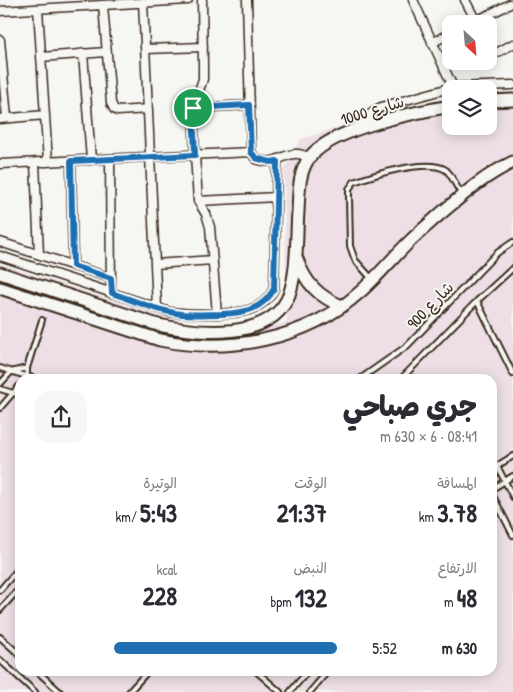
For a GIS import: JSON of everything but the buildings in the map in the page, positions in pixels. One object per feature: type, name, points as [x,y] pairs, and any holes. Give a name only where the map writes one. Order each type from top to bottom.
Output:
[{"type":"street","points":[[0,11],[85,3],[103,5],[188,0]]},
{"type":"street","points":[[202,0],[202,79],[193,108],[195,155],[198,201],[206,214],[210,227],[217,314]]},
{"type":"street","points":[[247,0],[251,152],[256,158],[270,162],[296,154],[310,158]]},
{"type":"street","points":[[413,0],[450,80]]},
{"type":"street","points":[[465,0],[470,15]]},
{"type":"street","points":[[143,2],[157,308]]},
{"type":"street","points":[[103,5],[111,103],[114,109],[125,112],[148,110]]},
{"type":"street","points":[[488,15],[510,5]]},
{"type":"street","points":[[38,8],[48,162]]},
{"type":"street","points":[[432,43],[442,38]]},
{"type":"street","points":[[0,40],[3,118],[45,115]]},
{"type":"street","points":[[498,52],[513,44]]},
{"type":"street","points":[[146,49],[203,47]]},
{"type":"street","points":[[41,57],[106,52]]},
{"type":"street","points":[[83,53],[92,160]]},
{"type":"street","points":[[497,86],[513,85]]},
{"type":"street","points":[[354,130],[374,110],[381,106],[442,90]]},
{"type":"street","points":[[507,100],[513,108]]},
{"type":"street","points":[[193,108],[249,105]]},
{"type":"street","name":"شارع 1000","points":[[0,274],[158,325],[199,331],[229,331],[249,328],[271,318],[289,294],[296,258],[299,186],[310,158],[332,140],[354,130],[442,108]]},
{"type":"street","points":[[0,164],[251,152]]},
{"type":"street","points":[[110,159],[112,293]]},
{"type":"street","points":[[71,161],[73,266]]},
{"type":"street","points":[[0,256],[157,308],[182,314],[237,313],[252,310],[264,302],[274,289],[277,161]]},
{"type":"street","points":[[0,288],[160,340],[181,345],[246,344],[272,338],[318,320],[342,306],[372,280],[410,241],[462,195],[492,172],[513,162]]},
{"type":"street","points":[[35,163],[39,254]]},
{"type":"street","points":[[198,201],[276,197]]},
{"type":"street","points":[[0,242],[111,278]]},
{"type":"street","points":[[296,258],[301,271],[313,288],[329,301],[342,306]]},
{"type":"street","points":[[155,264],[213,260]]},
{"type":"lane","points":[[372,280],[355,260],[350,246],[349,197],[350,189],[354,182],[416,166],[431,166],[446,171],[462,195]]},
{"type":"lane","name":"شارع 900","points":[[367,374],[407,346],[497,254],[513,242]]},
{"type":"lane","name":"شارع 900","points":[[406,374],[477,301],[513,268]]},
{"type":"lane","points":[[477,301],[513,374]]},
{"type":"lane","points":[[26,374],[42,320]]},
{"type":"lane","points":[[0,368],[16,374]]},
{"type":"lane","points":[[0,384],[11,372],[27,368]]},
{"type":"lane","points":[[0,389],[14,394],[0,408]]},
{"type":"lane","points":[[513,456],[497,466],[513,497]]},
{"type":"lane","points":[[497,486],[513,476]]},
{"type":"lane","points":[[497,504],[513,536]]},
{"type":"lane","points":[[0,590],[15,573]]},
{"type":"lane","points":[[0,610],[15,594]]},
{"type":"lane","points":[[0,637],[15,651]]},
{"type":"lane","points":[[0,660],[15,674]]},
{"type":"lane","points":[[18,676],[35,692]]},
{"type":"lane","points":[[42,676],[60,692]]},
{"type":"lane","points":[[129,692],[143,676]]},
{"type":"lane","points":[[262,676],[280,692]]},
{"type":"lane","points":[[290,692],[304,676]]},
{"type":"lane","points":[[310,692],[324,676]]},
{"type":"shaded area","points":[[513,92],[513,692],[0,692],[0,264],[162,316],[213,329],[261,329],[287,322],[284,170],[301,139],[377,115],[442,99],[442,135],[497,135],[497,93]]},
{"type":"route","points":[[249,105],[251,152],[256,158],[270,162],[277,161],[274,289],[270,297],[252,310],[237,313],[195,315],[170,312],[112,293],[111,278],[73,266],[71,161],[195,155],[193,108],[249,105]]}]
